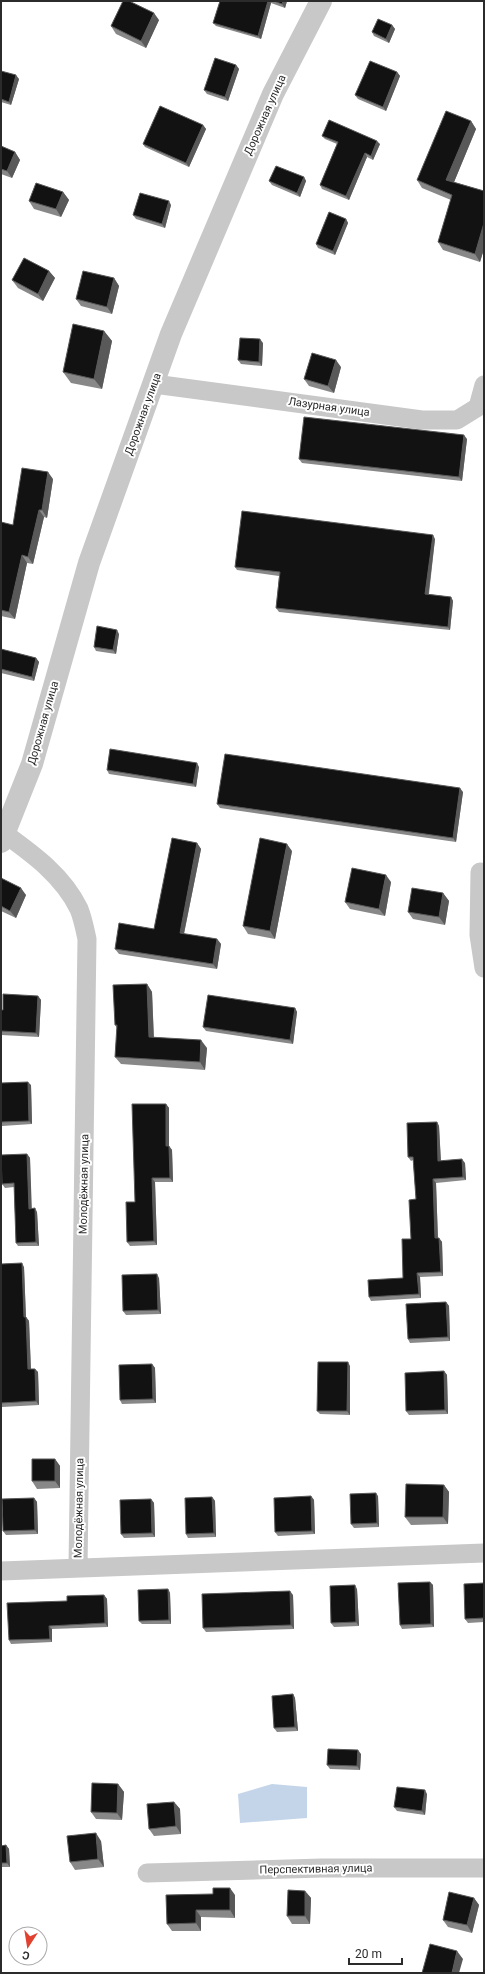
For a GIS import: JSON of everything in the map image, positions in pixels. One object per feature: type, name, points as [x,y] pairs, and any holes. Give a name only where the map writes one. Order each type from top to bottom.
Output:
[{"type":"street","name":"Дорожная улица","points":[[3,838],[32,764],[89,563],[171,334],[273,94],[321,1]]},
{"type":"street","name":"Лазурная улица","points":[[154,384],[422,420],[457,420],[478,407],[484,385]]},
{"type":"street","name":"Молодёжная улица","points":[[3,838],[33,854],[62,881],[79,910],[88,939],[78,1566]]},
{"type":"street","points":[[480,872],[478,934],[484,968]]},
{"type":"street","points":[[1,1571],[78,1566],[484,1553]]},
{"type":"street","name":"Перспективная улица","points":[[147,1873],[322,1868],[484,1868]]},
{"type":"water","points":[[272,1784],[307,1787],[307,1818],[240,1823],[238,1794]]},
{"type":"building","points":[[123,1],[129,1],[154,13],[141,41],[111,26]]},
{"type":"building","points":[[220,1],[268,1],[258,36],[213,23]]},
{"type":"building","points":[[274,1],[283,1],[282,4]]},
{"type":"building","points":[[378,19],[392,25],[386,39],[372,32]]},
{"type":"building","points":[[215,58],[236,65],[225,97],[204,90]]},
{"type":"building","points":[[370,61],[397,72],[383,107],[355,95]]},
{"type":"building","points":[[1,71],[16,75],[9,102],[1,99]]},
{"type":"building","points":[[160,106],[203,125],[186,163],[143,144]]},
{"type":"building","points":[[446,111],[471,121],[446,180],[484,191],[484,223],[475,254],[438,242],[452,195],[417,180]]},
{"type":"building","points":[[329,120],[377,141],[371,156],[365,153],[346,196],[320,185],[338,142],[322,136]]},
{"type":"building","points":[[1,146],[15,152],[7,171],[1,169]]},
{"type":"building","points":[[276,166],[304,177],[297,193],[269,181]]},
{"type":"building","points":[[36,183],[63,192],[56,209],[29,201]]},
{"type":"building","points":[[140,193],[169,201],[162,224],[133,215]]},
{"type":"building","points":[[329,212],[346,219],[333,251],[316,244]]},
{"type":"building","points":[[24,258],[49,271],[38,294],[12,280]]},
{"type":"building","points":[[83,271],[114,278],[107,307],[76,299]]},
{"type":"building","points":[[73,324],[104,331],[94,379],[63,372]]},
{"type":"building","points":[[240,338],[260,339],[259,362],[238,360]]},
{"type":"building","points":[[312,353],[336,360],[328,386],[304,379]]},
{"type":"building","points":[[304,417],[464,435],[459,477],[299,459]]},
{"type":"building","points":[[22,468],[48,472],[42,510],[39,510],[28,557],[22,555],[9,612],[1,610],[1,522],[13,525]]},
{"type":"building","points":[[242,511],[433,535],[425,594],[451,597],[448,627],[276,608],[280,572],[235,567]]},
{"type":"building","points":[[97,626],[117,630],[113,650],[94,647]]},
{"type":"building","points":[[1,649],[36,658],[32,677],[1,669]]},
{"type":"building","points":[[110,749],[197,763],[193,784],[107,770]]},
{"type":"building","points":[[225,754],[460,788],[453,838],[217,804]]},
{"type":"building","points":[[172,838],[197,843],[180,933],[217,939],[213,964],[115,949],[119,923],[154,929]]},
{"type":"building","points":[[260,838],[287,844],[270,931],[243,926]]},
{"type":"building","points":[[352,868],[386,875],[379,909],[345,902]]},
{"type":"building","points":[[1,878],[21,888],[10,911],[1,906]]},
{"type":"building","points":[[412,888],[443,893],[439,917],[408,912]]},
{"type":"building","points":[[147,984],[149,1037],[201,1040],[200,1062],[115,1057],[117,1025],[115,1025],[113,985]]},
{"type":"building","points":[[3,994],[38,996],[36,1033],[1,1031]]},
{"type":"building","points":[[208,995],[295,1008],[290,1040],[203,1027]]},
{"type":"building","points":[[28,1082],[29,1121],[1,1122],[1,1083]]},
{"type":"building","points":[[132,1104],[166,1104],[166,1146],[169,1146],[170,1178],[152,1178],[154,1241],[127,1242],[126,1202],[135,1202]]},
{"type":"building","points":[[437,1122],[438,1161],[462,1159],[463,1177],[433,1179],[435,1238],[439,1238],[441,1272],[417,1273],[419,1294],[369,1297],[368,1280],[403,1278],[402,1239],[411,1239],[409,1200],[416,1199],[413,1157],[408,1157],[407,1123]]},
{"type":"building","points":[[27,1154],[29,1209],[35,1208],[36,1242],[16,1243],[14,1183],[2,1184],[1,1155]]},
{"type":"building","points":[[22,1263],[28,1369],[35,1369],[36,1401],[1,1403],[1,1264]]},
{"type":"building","points":[[157,1274],[158,1310],[123,1311],[122,1275]]},
{"type":"building","points":[[446,1302],[448,1337],[408,1339],[406,1304]]},
{"type":"building","points":[[318,1362],[348,1362],[347,1411],[317,1411]]},
{"type":"building","points":[[152,1364],[153,1399],[120,1400],[119,1365]]},
{"type":"building","points":[[444,1371],[445,1410],[406,1411],[405,1373]]},
{"type":"building","points":[[32,1459],[55,1459],[55,1481],[32,1481]]},
{"type":"building","points":[[406,1484],[444,1485],[443,1517],[405,1517]]},
{"type":"building","points":[[376,1493],[377,1523],[351,1524],[350,1494]]},
{"type":"building","points":[[311,1496],[312,1531],[275,1532],[274,1498]]},
{"type":"building","points":[[212,1497],[214,1533],[186,1534],[185,1498]]},
{"type":"building","points":[[34,1498],[35,1530],[3,1531],[2,1499]]},
{"type":"building","points":[[151,1499],[152,1533],[121,1534],[120,1500]]},
{"type":"building","points":[[430,1582],[431,1624],[400,1625],[398,1583]]},
{"type":"building","points":[[484,1583],[484,1618],[465,1619],[464,1584]]},
{"type":"building","points":[[355,1585],[356,1622],[331,1623],[330,1586]]},
{"type":"building","points":[[168,1589],[169,1620],[139,1621],[138,1590]]},
{"type":"building","points":[[290,1591],[291,1625],[203,1628],[202,1594]]},
{"type":"building","points":[[104,1595],[105,1623],[49,1626],[50,1639],[9,1640],[7,1603],[67,1601],[67,1596]]},
{"type":"building","points":[[293,1694],[295,1727],[274,1728],[272,1696]]},
{"type":"building","points":[[328,1749],[358,1750],[357,1766],[327,1765]]},
{"type":"building","points":[[92,1783],[118,1784],[117,1813],[91,1812]]},
{"type":"building","points":[[397,1787],[425,1790],[422,1811],[394,1807]]},
{"type":"building","points":[[174,1802],[176,1826],[149,1829],[147,1804]]},
{"type":"building","points":[[96,1833],[98,1859],[70,1862],[67,1836]]},
{"type":"building","points":[[6,1845],[7,1863],[1,1863],[1,1846]]},
{"type":"building","points":[[213,1888],[230,1888],[230,1910],[196,1910],[196,1923],[167,1924],[166,1895],[213,1894]]},
{"type":"building","points":[[288,1890],[305,1891],[305,1916],[287,1916]]},
{"type":"building","points":[[449,1892],[474,1898],[467,1925],[443,1920]]},
{"type":"building","points":[[430,1944],[457,1951],[452,1973],[422,1973]]}]
